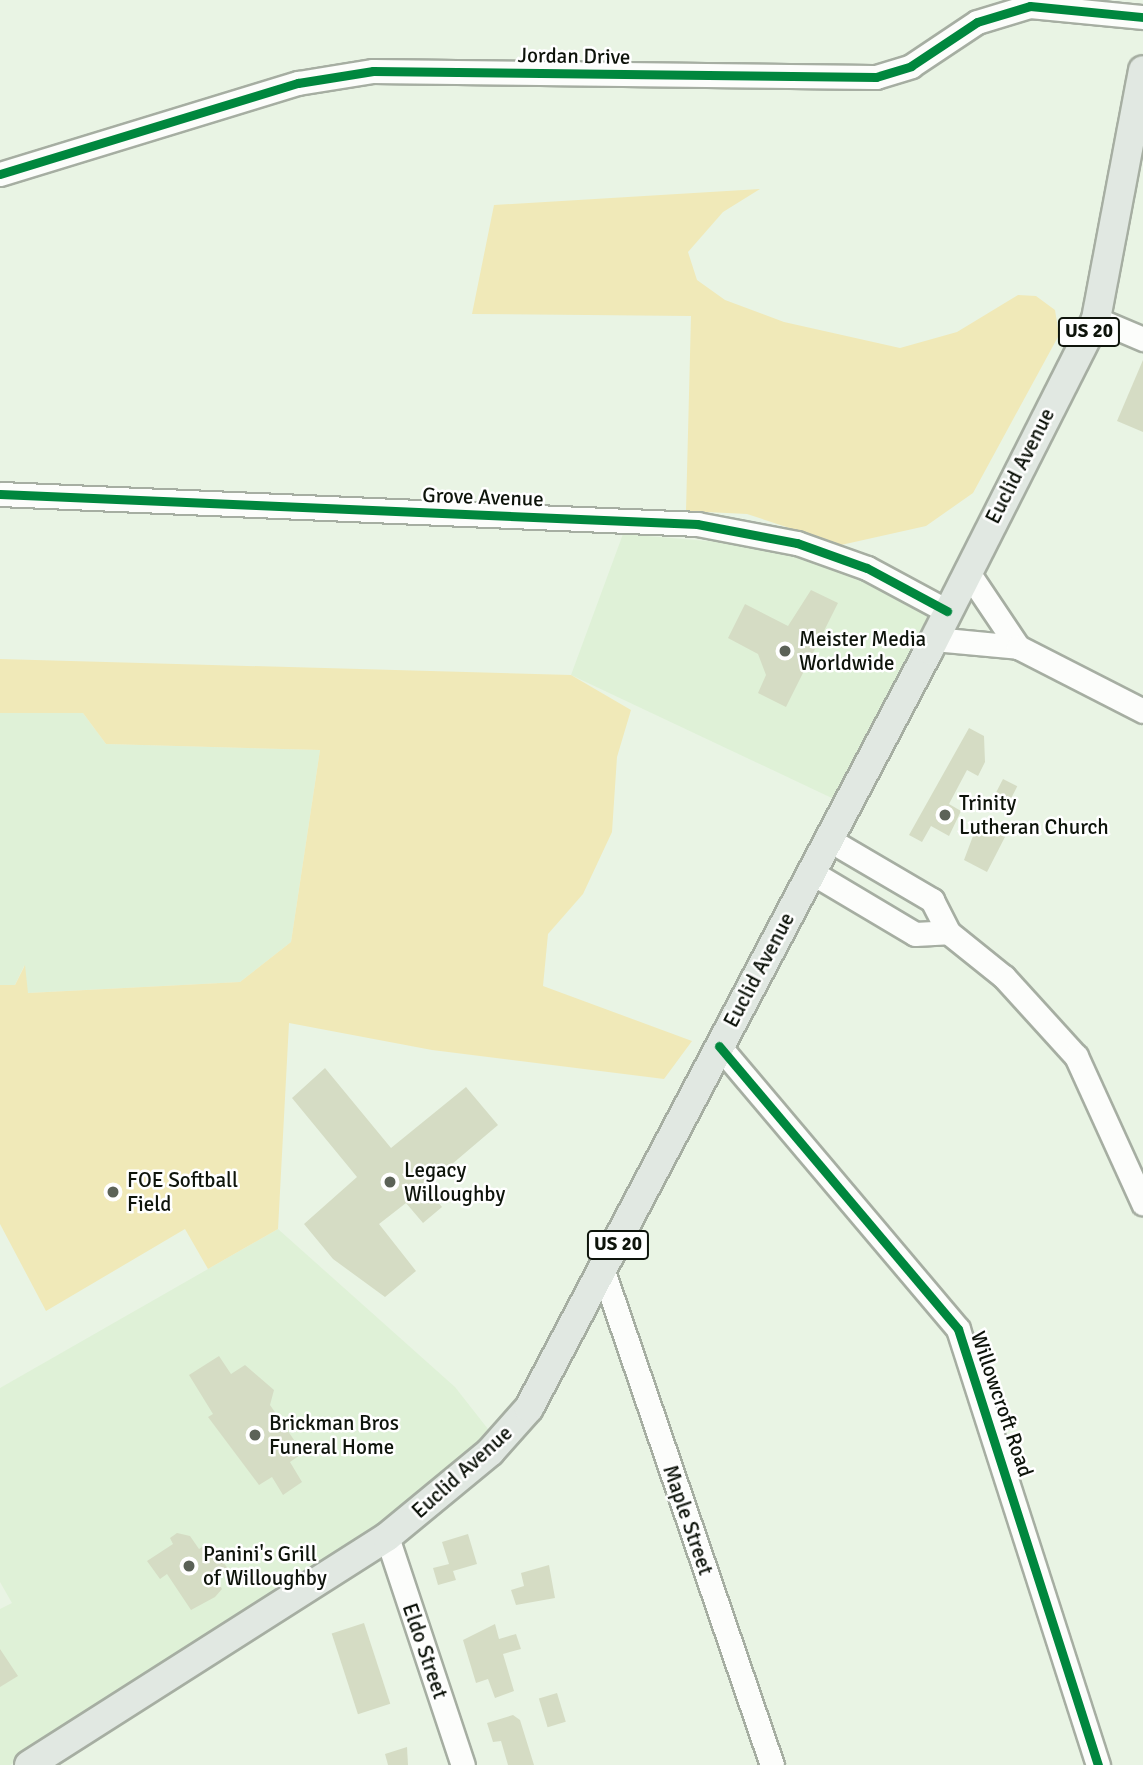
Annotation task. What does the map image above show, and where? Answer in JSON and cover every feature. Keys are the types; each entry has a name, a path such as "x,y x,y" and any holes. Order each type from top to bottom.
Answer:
{"main road":[{"name":"Euclid Avenue","path":"29,1765 387,1537 490,1452 529,1408 604,1274 719,1046 934,639 1096,319 1138,124 1143,70"}],"street":[{"name":"Jordan Drive","path":"0,174 298,83 373,71 876,77 911,66 977,22 1030,6 1143,17"},
{"path":"1096,319 1143,339"},
{"name":"Grove Avenue","path":"0,494 697,524 808,547 867,568 947,611"},
{"path":"967,571 1018,647"},
{"path":"934,639 1018,647 1143,711"},
{"path":"828,839 932,900 948,932 1004,977 1076,1056 1143,1203"},
{"path":"811,872 915,934 948,932"},
{"name":"Willowcroft Road","path":"719,1046 958,1329 1098,1765"},
{"name":"Maple Street","path":"604,1274 772,1765"},
{"name":"Eldo Street","path":"387,1537 463,1765"}],"shaded area":[{"path":"760,189 723,212 688,252 697,280 725,300 784,322 900,348 957,332 1018,295 1036,296 1055,310 1059,335 973,493 926,526 841,545 747,514 686,511 691,316 472,314 494,205"},
{"path":"623,534 780,547 916,604 934,618 836,800 571,675"},
{"path":"0,659 571,675 631,710 617,757 612,832 583,894 548,934 543,986 692,1041 664,1079 432,1050 289,1023 278,1229 208,1269 185,1229 46,1311 0,1224 0,985 15,985 25,965 28,993 240,982 291,942 320,750 106,744 83,713 0,713"},
{"path":"0,713 83,713 106,744 320,750 291,942 240,982 27,993 24,966 15,985 0,985"},
{"path":"278,1229 455,1387 495,1438 387,1530 10,1765 0,1765 0,1609 12,1603 0,1582 0,1388"}],"building":[{"path":"1143,360 1143,432 1117,421"},
{"name":"Meister Media Worldwide","path":"811,590 838,603 786,707 758,693 766,675 758,654 728,638 745,604 788,626"},
{"path":"969,728 984,736 985,762 978,776 967,770 949,804 961,811 949,836 931,826 922,842 909,835"},
{"path":"1003,779 1017,786 1010,800 996,792"},
{"path":"979,820 1006,835 987,872 964,860"},
{"name":"Legacy Willoughby","path":"325,1068 391,1148 466,1087 498,1125 425,1187 442,1207 423,1223 406,1203 379,1224 416,1271 385,1297 333,1259 304,1224 357,1177 292,1098"},
{"name":"Brickman Bros Funeral Home","path":"219,1356 231,1374 245,1365 274,1390 270,1405 303,1453 290,1462 302,1482 283,1495 272,1477 259,1485 208,1417 213,1414 189,1375"},
{"name":"Panini's Grill of Willoughby","path":"177,1533 190,1536 199,1549 208,1543 230,1571 217,1579 222,1589 215,1597 191,1610 167,1574 160,1579 147,1561 173,1544 170,1538"},
{"path":"468,1534 477,1564 453,1571 456,1580 438,1585 433,1568 449,1564 442,1542"},
{"path":"549,1565 555,1598 516,1605 511,1590 524,1586 521,1573"},
{"path":"364,1623 390,1704 358,1714 332,1634"},
{"path":"495,1624 499,1639 516,1634 521,1649 503,1654 514,1691 495,1698 488,1679 476,1683 463,1640"},
{"path":"0,1649 18,1676 0,1687"},
{"path":"557,1693 566,1722 548,1727 539,1699"},
{"path":"513,1715 520,1720 534,1765 508,1765 501,1741 493,1742 487,1723"},
{"path":"407,1747 408,1765 388,1765 385,1754"}],"cycle path":[{"path":"0,174 298,83 373,71 876,77 911,66 977,22 1030,6 1143,17"},
{"path":"0,494 697,524 797,543 867,568 947,611"},
{"path":"719,1046 958,1329 1098,1765"}],"place":[{"name":"Meister Media Worldwide","path":"785,651"},
{"name":"Trinity Lutheran Church","path":"945,815"},
{"name":"Legacy Willoughby","path":"390,1182"},
{"name":"FOE Softball Field","path":"113,1192"},
{"name":"Brickman Bros Funeral Home","path":"255,1435"},
{"name":"Panini's Grill of Willoughby","path":"189,1566"}]}
